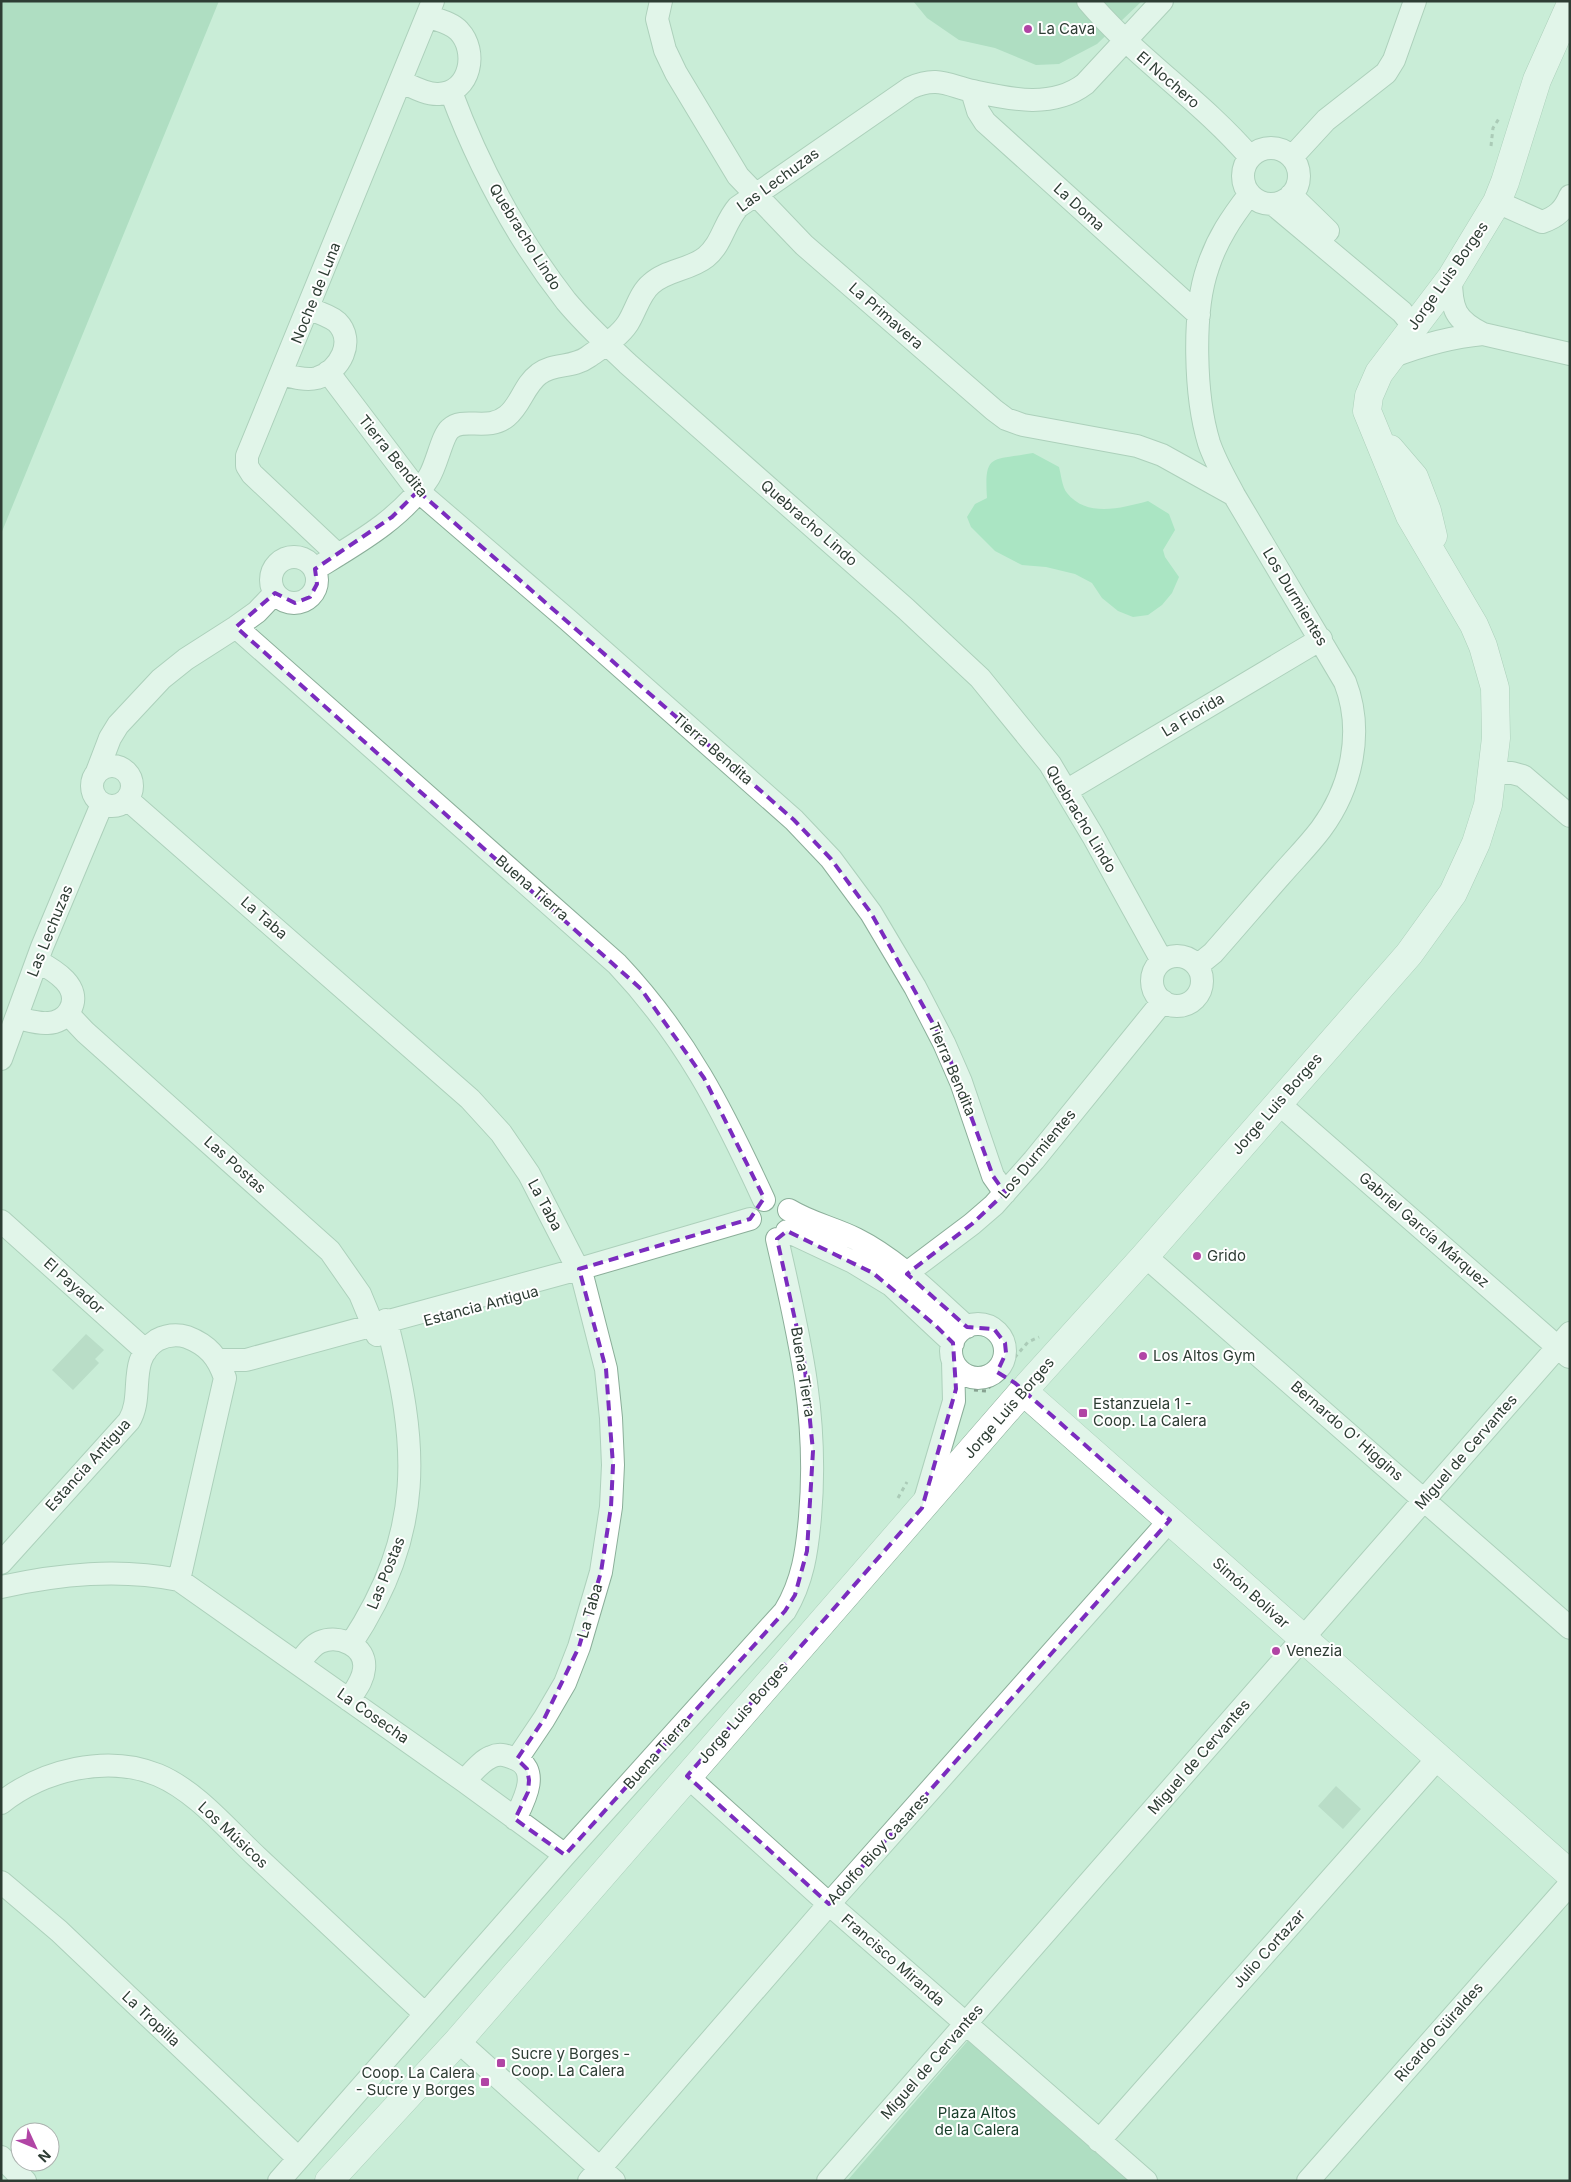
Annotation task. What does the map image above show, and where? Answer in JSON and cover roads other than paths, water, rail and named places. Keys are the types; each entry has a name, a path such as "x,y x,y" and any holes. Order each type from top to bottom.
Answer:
{"street":[{"name":"La Primavera","path":"661,1 657,19 659,33 672,65 728,163 754,194 804,245 1006,419 1023,425 1137,446 1162,455 1234,495"},
{"name":"El Nochero","path":"1088,1 1124,40 1234,138 1250,157"},
{"name":"Las Lechuzas","path":"315,569 392,517 418,491 437,463 449,430 457,424 482,425 498,422 517,406 539,374 551,368 574,365 607,344 628,323 651,283 690,267 706,258 720,240 729,217 738,207 754,194 910,88 925,81 939,81 972,91 1034,100 1057,98 1085,84 1162,1"},
{"path":"1292,157 1326,120 1386,73 1394,60 1415,1"},
{"name":"Jorge Luis Borges","path":"329,2181 458,2040 1023,1391 1145,1256 1409,954 1453,893 1476,844 1488,805 1497,712 1495,688 1491,669 1474,625 1410,516 1367,411 1369,396 1379,373 1451,278 1497,202 1537,80 1570,6"},
{"path":"402,82 438,94 451,92 462,83 469,68 471,56 467,42 458,30 430,9"},
{"name":"Noche de Luna","path":"338,555 252,474 247,466 248,456 402,82 430,9"},
{"name":"La Doma","path":"972,91 978,111 985,122 1199,315"},
{"name":"Quebracho Lindo","path":"451,92 476,155 515,226 567,302 607,344 900,603 974,672 1028,736 1066,791 1162,961"},
{"path":"1282,200 1298,182 1299,173 1292,157 1276,148 1258,151 1250,157 1243,171 1245,188 1249,194 1256,200 1282,200 1420,320"},
{"name":"Los Durmientes","path":"1197,966 1213,953 1321,830 1336,806 1347,778 1353,756 1355,728 1352,701 1345,682 1218,466 1203,420 1198,362 1199,315 1207,268 1219,240 1249,194"},
{"path":"1497,202 1542,222 1555,217 1565,207 1570,196"},
{"path":"1451,278 1451,301 1456,313 1461,321 1483,334"},
{"path":"282,374 300,378 316,378 328,372 340,360 345,350 343,329 336,321 309,309"},
{"path":"1391,357 1430,342 1456,336 1483,334 1570,354"},
{"name":"Tierra Bendita","path":"328,372 418,491 568,620 794,820 831,859 871,913 915,987 944,1043 967,1099 993,1176 1005,1193"},
{"path":"289,557 304,558 315,569 317,584 315,591 303,601 288,602 275,593 271,579 276,565 282,560 289,557"},
{"path":"110,738 113,755 128,774 132,786 127,799 116,806 102,804 94,795 92,783 110,738 118,725 161,679 186,659 257,612 275,593"},
{"name":"Buena Tierra","path":"236,627 618,964 641,989 682,1043 704,1078 723,1112 764,1200"},
{"name":"La Florida","path":"1066,791 1320,639"},
{"path":"97,772 112,765 124,769"},
{"path":"1492,773 1512,773 1523,776 1570,816"},
{"name":"La Taba","path":"127,799 475,1104 501,1133 529,1174 581,1274 606,1369 613,1465 610,1507 601,1572 579,1647 561,1690 517,1759"},
{"name":"Las Lechuzas","path":"1,1059 102,804"},
{"path":"1177,956 1192,960 1197,966 1202,981 1198,995 1192,1001 1177,1006 1162,1002 1154,989 1152,981 1157,966 1162,961 1177,956"},
{"path":"17,1018 48,1024 59,1021 68,1014 74,998 70,987 61,976 38,962"},
{"name":"Los Durmientes","path":"899,1280 972,1224 1005,1193 1162,1002"},
{"name":"Las Postas","path":"68,1014 85,1032 330,1251 381,1328 404,1398 409,1446 409,1483 405,1524 396,1556 370,1615 351,1644"},
{"name":"Gabriel García Márquez","path":"1278,1103 1566,1346"},
{"path":"784,1227 782,1202 764,1200 754,1207 753,1226 765,1239 784,1227 808,1221 857,1239 942,1318 957,1344 957,1368 970,1377 986,1378 993,1374 1004,1362 1005,1343"},
{"name":"El Payador","path":"1,1221 146,1351"},
{"name":"Estancia Antigua","path":"222,1369 381,1328 753,1226"},
{"name":"Buena Tierra","path":"279,2181 565,1855 785,1611 795,1595 806,1551 813,1451 804,1360 784,1227"},
{"name":"Bernardo O' Higgins","path":"1145,1256 1425,1499 1570,1628"},
{"path":"922,1508 954,1401 957,1344 976,1324 994,1328 1005,1343 1013,1359 1023,1391"},
{"path":"146,1351 160,1338 170,1335 181,1335 208,1348 222,1369 179,1580"},
{"name":"Miguel de Cervantes","path":"828,2181 1425,1499 1566,1346"},
{"name":"Estancia Antigua","path":"1,1563 129,1421 136,1410 138,1367 140,1359 146,1351"},
{"name":"Simón Bolívar","path":"993,1374 1006,1378 1023,1391 1570,1874"},
{"name":"Adolfo Bioy Casares","path":"601,2177 829,1904 1170,1520"},
{"path":"17,1545 15,1567 30,1580"},
{"name":"La Cosecha","path":"1,1587 30,1580 112,1572 152,1575 179,1580 464,1781 565,1855"},
{"path":"298,1664 320,1642 332,1640 351,1644 358,1649 364,1658 365,1667 358,1686 349,1700"},
{"path":"464,1781 490,1757 502,1754 517,1759 527,1769 529,1780 528,1792 515,1819"},
{"name":"Julio Cortazar","path":"1099,2141 1438,1758"},
{"name":"Los Músicos","path":"1,1803 36,1781 85,1767 137,1769 158,1775 201,1804 425,2014"},
{"name":"Francisco Miranda","path":"687,1776 829,1904 1146,2181"},
{"name":"La Tropilla","path":"1,1882 66,1938 298,2158"},
{"name":"Ricardo Güiraldes","path":"1308,2181 1570,1884"},
{"path":"458,2040 601,2177"},
{"path":"1,2157 26,2181"}],"place":[{"name":"La Cava","path":"1028,29"},
{"name":"Grido","path":"1197,1256"},
{"name":"Los Altos Gym","path":"1143,1356"},
{"name":"Estanzuela 1 - Coop. La Calera","path":"1083,1413"},
{"name":"Venezia","path":"1276,1651"},
{"name":"Sucre y Borges - Coop. La Calera","path":"501,2063"},
{"name":"Coop. La Calera - Sucre y Borges","path":"485,2082"}],"park label":[{"name":"Plaza Altos de la Calera","path":"977,2122"}]}
